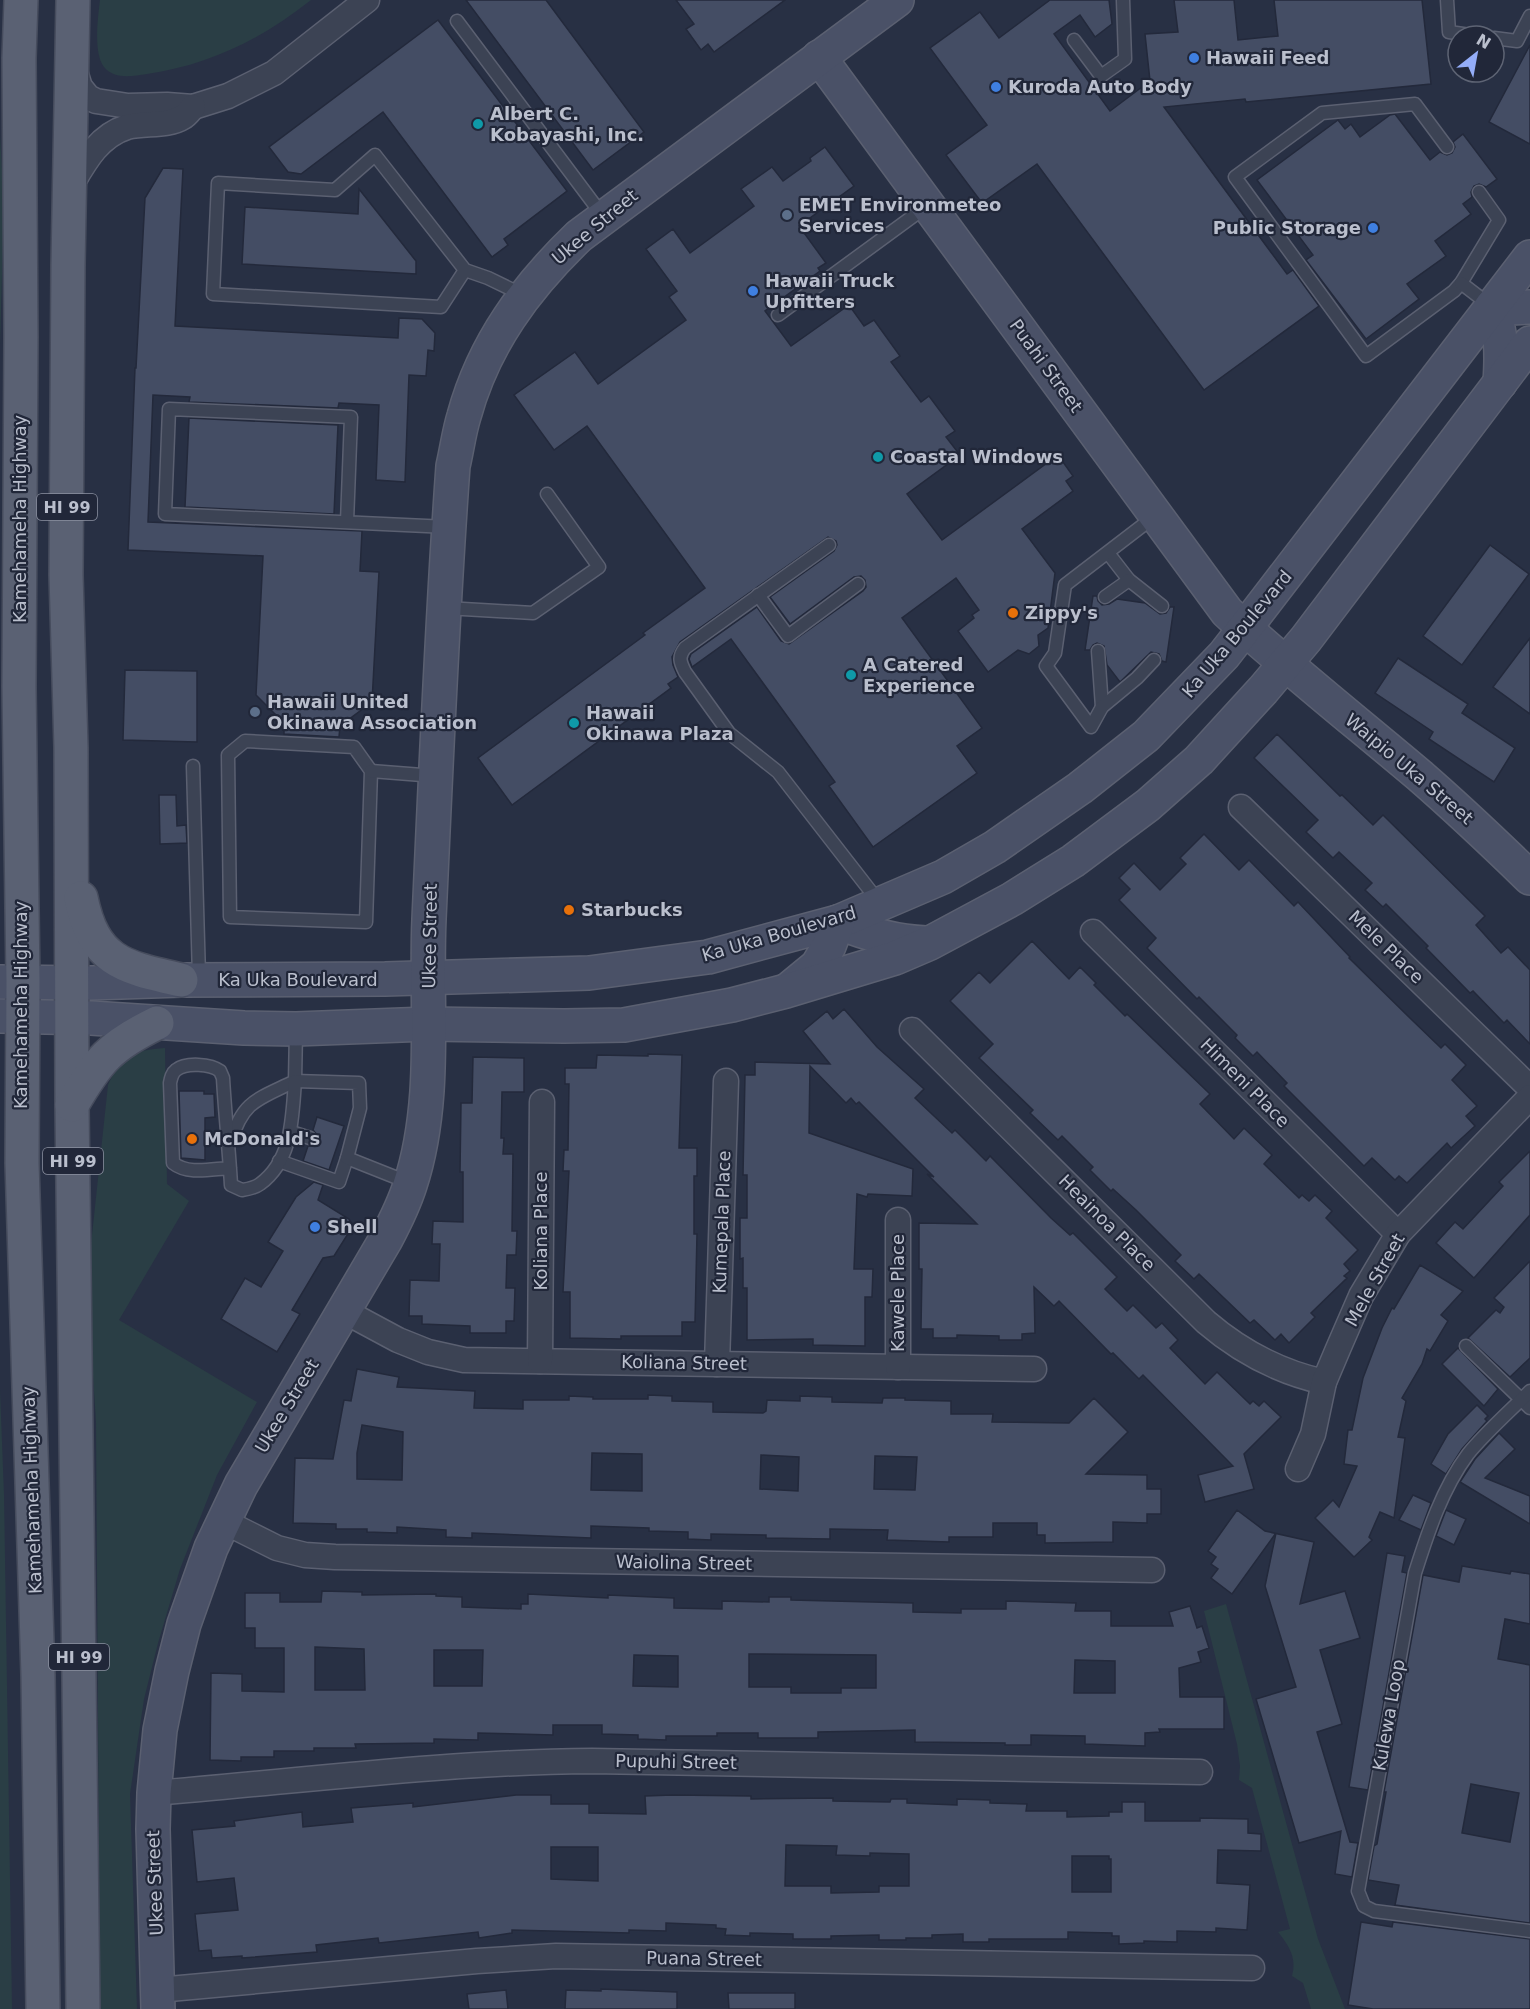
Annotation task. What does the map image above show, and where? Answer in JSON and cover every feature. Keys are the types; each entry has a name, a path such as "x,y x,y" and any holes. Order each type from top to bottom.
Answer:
{"main road":[{"name":"Kamehameha Highway","path":"21,0 20,869 11,981 11,1016 22,1163 38,1675 43,2009"},
{"name":"HI 99","path":"73,0 66,575 71,748 72,1105 83,2009"},
{"name":"Ukee Street","path":"158,2000 154,1793 160,1730 181,1633 197,1584 223,1521 241,1485 401,1210 411,1184 424,1118 436,776 453,466 464,416 477,378 496,338 524,295 549,265 579,236 897,0"},
{"name":"Puahi Street","path":"819,57 1227,612 1285,664"},
{"name":"Ka Uka Boulevard","path":"11,981 72,983 428,979 589,973 708,957 838,922 943,877 995,847 1080,788 1146,736 1224,655 1530,257"},
{"path":"1500,383 1502,348 1500,327 1492,306 1530,307"},
{"path":"11,1016 296,1029 428,1024 624,1025 732,1005 786,991 895,958 930,943 1051,876 1148,805 1199,760 1285,664 1530,343"},
{"name":"Waipio Uka Street","path":"1285,664 1419,776 1483,832 1530,878"},
{"path":"70,845 86,923 94,938 112,956 124,964 138,970 190,980"},
{"path":"0,912 20,869"},
{"path":"786,991 817,966 829,946 838,922 900,942 930,943"},
{"path":"72,1105 93,1072 115,1047 128,1037 157,1023"},
{"path":"0,1082 22,1163"}],"street":[{"path":"71,60 80,87 88,97 96,101 128,106 193,107 228,96 274,73 366,0"},
{"path":"69,189 86,160 107,137 126,127 164,123 183,117 193,107"},
{"name":"Mele Place","path":"1241,807 1530,1088"},
{"name":"Himeni Place","path":"1093,932 1398,1233"},
{"name":"Heainoa Place","path":"912,1029 1206,1322 1230,1342 1256,1358 1302,1377 1324,1382"},
{"name":"Kumepala Place","path":"717,1364 726,1081"},
{"name":"Mele Street","path":"1298,1468 1313,1434 1324,1382 1361,1296 1398,1233 1530,1096"},
{"name":"Koliana Place","path":"540,1361 542,1102"},
{"name":"Kawele Place","path":"898,1220 898,1367"},
{"name":"Koliana Street","path":"344,1311 398,1340 428,1352 464,1360 1034,1369"},
{"name":"Waiolina Street","path":"223,1521 277,1548 305,1555 335,1557 1152,1570"},
{"name":"Pupuhi Street","path":"154,1793 534,1761 1200,1772"},
{"name":"Puana Street","path":"158,2000 477,1960 556,1956 1252,1968"}],"lane":[{"path":"1074,40 1101,76 1125,59 1123,0"},
{"path":"1448,0 1449,24"},
{"path":"1506,40 1517,41 1530,16"},
{"path":"458,21 603,216"},
{"path":"1447,147 1414,104 1322,113 1235,177 1366,356 1454,291 1461,283 1500,220 1479,192"},
{"path":"465,270 441,307 213,294 218,183 334,190 375,154 465,270 524,295"},
{"path":"778,315 928,205"},
{"path":"1461,283 1492,306"},
{"path":"347,522 351,417 169,409 165,514 449,527"},
{"path":"445,608 533,613 599,567 547,494"},
{"path":"1154,660 1102,706 1090,727 1046,666 1055,652 1065,585 1156,516"},
{"path":"829,545 685,648 681,653 680,661 685,672 729,733 778,772 880,904"},
{"path":"1108,553 1129,580 1162,606"},
{"path":"1105,597 1129,580"},
{"path":"758,595 788,636 858,584"},
{"path":"1098,651 1102,706"},
{"path":"245,741 354,747 371,771 366,922 230,917 228,755 245,741"},
{"path":"190,980 193,766"},
{"path":"371,771 436,776"},
{"path":"230,1168 187,1170 172,1163 170,1083 173,1073 177,1068 183,1066 209,1066 220,1071 223,1078 228,1150 230,1168 231,1185 242,1190 259,1186 274,1170 291,1132 296,1029"},
{"path":"228,1150 237,1121 251,1103 295,1081 359,1083 360,1108 344,1152 339,1182 279,1161"},
{"path":"291,1132 310,1138"},
{"path":"344,1152 411,1184"},
{"path":"1466,1346 1527,1399"},
{"name":"Kulewa Loop","path":"1527,1399 1468,1454 1443,1497 1428,1534 1415,1573 1358,1891 1364,1906 1374,1911 1530,1931"}],"shaded area":[{"path":"100,0 311,0 273,27 213,57 170,70 124,76 108,71 98,53"},
{"path":"0,135 4,205 0,345"},
{"path":"165,1048 167,1184 189,1201 119,1320 257,1402 217,1475 180,1569 144,1699 130,1794 137,2009 100,2009 96,1422 87,1282 108,1085 118,1067 130,1056"},
{"path":"0,1390 4,1495 12,2009 0,2009"},
{"path":"1226,1604 1318,1939 1345,2009 1311,2009 1303,1983 1292,1976 1293,1957 1278,1932 1290,1929 1252,1788 1239,1780 1237,1744 1204,1611"}],"building":[{"path":"466,0 546,0 644,132 593,170"},
{"path":"676,0 785,0 714,52 708,44 701,50 686,29 694,24"},
{"path":"1050,0 1109,0 1112,24 1095,37 1080,15 1054,34 1110,111 1150,81 1145,34 1178,32 1174,0 1234,0 1238,40 1278,36 1274,0 1422,0 1431,84 1246,102 1245,99 1164,107 1287,274 1293,270 1319,306 1204,390 1037,164 982,203 946,155 987,125 930,48 980,12 999,38"},
{"path":"438,20 567,191 504,239 508,245 492,257 383,112 301,174 288,172 269,147"},
{"path":"1530,45 1530,144 1489,122"},
{"name":"Public Storage","path":"1395,114 1430,160 1440,152 1447,155 1452,153 1455,147 1453,142 1463,134 1497,179 1486,187 1479,184 1474,186 1471,192 1472,197 1463,204 1471,214 1435,241 1446,256 1407,284 1419,299 1366,339 1306,260 1313,255 1257,180 1338,120 1345,129 1351,124 1360,137 1390,115"},
{"path":"825,147 854,186 799,226 826,263 818,268 820,271 765,311 791,346 849,305 864,326 874,320 900,356 891,362 921,402 929,396 955,431 946,437 960,455 907,494 942,540 1058,455 1073,476 1066,481 1073,491 1022,529 1055,573 1048,628 1038,635 1039,646 1029,654 1018,650 988,672 958,631 974,618 972,615 979,610 956,578 902,618 982,728 957,746 977,773 873,847 829,786 835,782 731,639 692,667 689,659 691,654 757,607 781,641 789,644 863,591 866,587 865,580 861,576 854,577 790,624 770,597 834,551 836,541 828,537 680,642 672,657 678,677 668,684 671,688 512,805 478,758 705,588 587,426 554,450 514,395 575,352 598,384 686,320 669,297 677,291 646,249 673,229 690,253 754,206 741,189 772,167 783,181 811,161 810,158"},
{"path":"163,168 183,169 175,326 398,338 399,318 422,319 435,333 434,351 428,350 426,376 409,375 405,482 376,480 379,405 339,403 338,408 189,402 190,397 153,395 148,522 362,531 360,571 379,572 372,702 340,726 339,737 284,734 284,723 256,695 263,556 128,550 145,198"},
{"path":"359,189 416,261 416,274 242,264 245,207 358,214"},
{"path":"189,418 338,425 334,514 185,507"},
{"path":"1490,545 1529,574 1462,665 1423,636"},
{"path":"1093,596 1097,596 1102,605 1117,599 1145,603 1160,614 1174,607 1166,662 1162,661 1159,654 1151,652 1120,682 1107,665 1104,646 1097,643 1090,650 1085,650"},
{"path":"1530,638 1530,714 1493,687"},
{"path":"1398,658 1468,704 1462,713 1515,748 1494,782 1429,739 1433,732 1375,693"},
{"path":"125,670 197,671 197,742 123,740"},
{"path":"1277,734 1373,825 1383,815 1485,916 1476,925 1501,953 1508,947 1530,970 1530,1044 1507,1020 1504,1023 1473,991 1470,993 1386,904 1383,907 1365,890 1372,883 1339,852 1333,858 1306,832 1318,820 1254,758"},
{"path":"159,795 176,795 177,826 186,825 187,843 160,844"},
{"path":"1204,834 1239,870 1249,860 1294,906 1298,902 1349,958 1413,1021 1441,1048 1445,1044 1466,1065 1452,1080 1477,1106 1466,1116 1475,1126 1451,1148 1447,1143 1407,1183 1399,1176 1395,1180 1372,1158 1364,1166 1284,1086 1287,1083 1257,1052 1253,1056 1235,1038 1237,1035 1199,997 1197,999 1147,948 1156,938 1119,900 1130,889 1119,878 1134,863 1160,890 1186,864 1180,858"},
{"path":"1032,941 1069,979 1080,967 1096,983 1094,985 1125,1016 1127,1014 1210,1094 1200,1104 1234,1139 1244,1128 1272,1155 1264,1164 1299,1198 1302,1195 1309,1201 1315,1195 1332,1211 1326,1218 1358,1250 1344,1264 1350,1271 1344,1276 1347,1278 1311,1313 1315,1317 1289,1343 1281,1334 1275,1340 1254,1320 1250,1323 1199,1274 1194,1279 1175,1261 1181,1255 1136,1210 1113,1189 1111,1191 1090,1170 1093,1167 1062,1136 1058,1140 1030,1113 1033,1110 979,1058 993,1044 950,1001 979,972 990,983"},
{"path":"844,1009 877,1047 924,1089 915,1098 952,1133 955,1130 986,1161 990,1156 1051,1218 1070,1235 1073,1233 1117,1277 1105,1289 1127,1311 1133,1305 1156,1328 1162,1323 1178,1340 1170,1348 1205,1384 1217,1372 1250,1404 1253,1401 1259,1406 1264,1401 1281,1417 1244,1454 1254,1489 1205,1502 1198,1475 1233,1466 1143,1375 1139,1379 1059,1301 1054,1306 1034,1287 1035,1333 1022,1334 1022,1340 999,1340 999,1336 957,1335 957,1338 933,1338 933,1329 921,1329 922,1269 919,1269 919,1223 977,1224 859,1102 856,1104 851,1098 846,1103 810,1066 809,1133 913,1169 912,1196 868,1194 867,1197 857,1194 854,1269 873,1269 872,1297 865,1297 865,1346 813,1345 813,1339 747,1340 747,1288 743,1288 743,1258 740,1259 740,1218 747,1218 747,1175 743,1175 745,1075 755,1075 755,1062 830,1064 803,1031 827,1011 833,1019"},
{"path":"648,1054 682,1055 679,1148 697,1148 697,1176 694,1176 694,1234 697,1234 695,1322 682,1322 682,1336 621,1336 621,1339 570,1338 570,1292 563,1292 569,1171 563,1171 564,1150 568,1150 569,1084 565,1084 565,1068 596,1068 597,1055 648,1056"},
{"path":"473,1057 524,1058 524,1092 502,1092 501,1138 504,1138 503,1154 513,1154 512,1231 517,1231 516,1255 507,1255 506,1288 515,1288 514,1321 506,1321 506,1333 470,1333 470,1326 422,1324 422,1316 409,1316 410,1280 439,1281 440,1244 432,1244 433,1221 463,1222 463,1172 460,1172 461,1103 472,1103"},
{"name":"McDonald's","path":"179,1091 204,1091 204,1094 214,1094 215,1117 205,1118 205,1160 181,1158"},
{"name":"Shell","path":"317,1117 344,1126 329,1170 303,1161 308,1146 318,1141 318,1136 313,1130"},
{"path":"1530,1151 1530,1215 1474,1278 1436,1243 1455,1222 1463,1229 1503,1186 1499,1182"},
{"path":"314,1182 323,1185 318,1200 349,1219 352,1224 351,1229 334,1256 323,1258 292,1310 300,1314 277,1352 221,1319 245,1278 261,1287 283,1251 268,1242 296,1197"},
{"path":"1530,1261 1530,1358 1510,1377 1468,1338 1496,1310 1500,1313 1504,1307 1494,1298"},
{"path":"1420,1265 1463,1291 1441,1315 1448,1321 1430,1351 1427,1349 1422,1364 1402,1398 1406,1401 1398,1437 1405,1438 1394,1518 1380,1512 1369,1537 1372,1540 1354,1557 1315,1518 1333,1500 1339,1507 1357,1466 1344,1464 1348,1430 1352,1430 1363,1378 1392,1308 1394,1309"},
{"path":"1458,1348 1498,1389 1484,1406 1442,1364"},
{"path":"357,1369 399,1377 397,1387 475,1391 474,1408 523,1409 523,1400 569,1400 569,1396 593,1397 593,1399 648,1399 648,1395 672,1396 672,1401 713,1402 713,1412 763,1413 766,1411 767,1400 800,1401 800,1396 832,1397 832,1402 882,1403 883,1398 905,1398 905,1400 951,1401 951,1414 993,1414 992,1422 1069,1423 1094,1398 1128,1432 1086,1474 1147,1475 1147,1489 1161,1489 1161,1514 1147,1514 1147,1523 1113,1522 1113,1542 1045,1543 1045,1535 1037,1535 1037,1523 993,1523 993,1537 949,1537 949,1542 887,1540 888,1530 830,1529 830,1539 711,1534 711,1540 688,1539 688,1532 591,1526 591,1538 472,1533 472,1538 446,1537 446,1530 397,1527 397,1533 367,1532 367,1529 336,1529 336,1524 293,1523 295,1458 333,1459 344,1400 351,1401","holes":["362,1425 403,1432 402,1480 357,1479 357,1453","592,1453 642,1454 642,1491 591,1490","761,1455 799,1457 798,1491 760,1489","875,1456 917,1457 915,1490 874,1489"]},
{"path":"1477,1405 1488,1416 1485,1419 1487,1421 1462,1449 1446,1474 1431,1464 1448,1434"},
{"path":"1499,1433 1515,1449 1485,1478 1530,1496 1530,1524 1460,1482 1475,1459"},
{"path":"1413,1495 1431,1503 1421,1530 1399,1520"},
{"path":"1237,1510 1265,1531 1276,1533 1232,1594 1211,1578 1218,1569 1211,1564 1216,1557 1208,1551"},
{"path":"1446,1510 1466,1519 1454,1545 1436,1536"},
{"path":"1276,1533 1314,1542 1300,1604 1345,1591 1360,1638 1320,1650 1342,1724 1317,1732 1350,1842 1358,1843 1352,1877 1335,1874 1341,1831 1299,1843 1256,1699 1296,1687 1265,1586"},
{"path":"1387,1553 1405,1556 1402,1572 1407,1573 1368,1790 1349,1787"},
{"path":"1462,1566 1510,1574 1511,1571 1530,1574 1530,1624 1505,1619 1498,1659 1530,1665 1530,1923 1395,1905 1399,1885 1368,1880 1374,1846 1377,1844 1386,1792 1384,1792 1423,1575 1459,1582","holes":["1471,1784 1519,1793 1510,1842 1462,1833"]},
{"path":"322,1591 362,1592 362,1595 436,1594 436,1596 462,1597 462,1607 521,1609 521,1604 528,1604 528,1594 608,1598 608,1595 674,1598 674,1608 722,1609 722,1601 769,1602 769,1597 791,1597 791,1600 913,1603 913,1612 961,1613 961,1609 1006,1609 1006,1601 1076,1603 1075,1611 1111,1611 1111,1626 1173,1626 1169,1612 1190,1606 1197,1628 1202,1626 1209,1648 1198,1652 1201,1662 1179,1668 1180,1697 1224,1697 1224,1729 1159,1729 1160,1732 1145,1733 1145,1746 1085,1744 1085,1736 1031,1735 1031,1745 915,1742 915,1730 818,1732 818,1738 758,1738 758,1733 717,1733 717,1736 666,1736 666,1740 638,1739 638,1735 602,1734 602,1725 553,1725 553,1735 478,1733 478,1740 434,1739 434,1743 355,1744 356,1748 274,1751 274,1757 241,1757 241,1761 210,1760 211,1673 242,1674 242,1691 284,1692 284,1648 255,1648 255,1628 245,1628 245,1593 280,1593 280,1602 321,1602","holes":["315,1647 364,1649 365,1690 315,1690","434,1650 483,1650 482,1686 434,1686","749,1654 876,1655 876,1688 841,1688 841,1693 791,1693 791,1687 749,1687","634,1655 678,1656 678,1687 633,1686","1075,1660 1115,1661 1115,1693 1074,1693"]},
{"path":"516,1795 551,1795 551,1804 589,1804 589,1813 646,1814 645,1796 751,1796 751,1799 833,1798 833,1801 890,1802 891,1799 907,1799 907,1803 957,1805 957,1799 1027,1804 1026,1811 1067,1811 1067,1817 1109,1816 1109,1812 1122,1812 1122,1802 1145,1802 1145,1821 1200,1821 1200,1818 1248,1819 1248,1833 1261,1834 1261,1851 1218,1850 1217,1883 1250,1885 1247,1930 1216,1928 1216,1932 1177,1931 1177,1942 1144,1941 1144,1943 1119,1944 1119,1936 1112,1936 1112,1933 1068,1932 1068,1939 989,1939 989,1942 963,1942 963,1934 932,1935 932,1938 906,1938 906,1940 879,1940 879,1935 793,1939 793,1934 725,1935 726,1929 716,1928 716,1925 666,1923 666,1931 629,1930 629,1933 512,1930 512,1933 479,1938 478,1932 379,1943 378,1938 316,1945 317,1952 242,1958 242,1956 212,1958 211,1950 199,1951 195,1914 238,1910 234,1878 197,1882 192,1830 235,1826 234,1821 302,1812 303,1827 353,1822 351,1808 413,1803 413,1807","holes":["786,1845 837,1846 836,1855 909,1854 909,1886 879,1886 879,1892 831,1893 831,1886 785,1886","551,1847 598,1847 598,1881 551,1879","1072,1856 1109,1856 1111,1859 1111,1892 1072,1892"]},
{"path":"1361,1922 1392,1927 1393,1922 1530,1939 1530,2009 1373,2009 1348,2005"},
{"path":"601,1989 677,1992 677,2009 565,2009 566,1990 601,1991"},
{"path":"506,1990 508,2009 469,2009 467,1994"},
{"path":"728,1993 795,1993 795,2009 729,2009"}],"place":[{"name":"Hawaii Feed","path":"1194,58"},
{"name":"Kuroda Auto Body","path":"996,87"},
{"name":"Albert C. Kobayashi, Inc.","path":"478,124"},
{"name":"EMET Environmeteo Services","path":"787,215"},
{"name":"Public Storage","path":"1373,228"},
{"name":"Hawaii Truck Upfitters","path":"753,291"},
{"name":"Coastal Windows","path":"878,457"},
{"name":"Zippy's","path":"1013,613"},
{"name":"A Catered Experience","path":"851,675"},
{"name":"Hawaii United Okinawa Association","path":"255,712"},
{"name":"Hawaii Okinawa Plaza","path":"574,723"},
{"name":"Starbucks","path":"569,910"},
{"name":"McDonald's","path":"192,1139"},
{"name":"Shell","path":"315,1227"}]}
